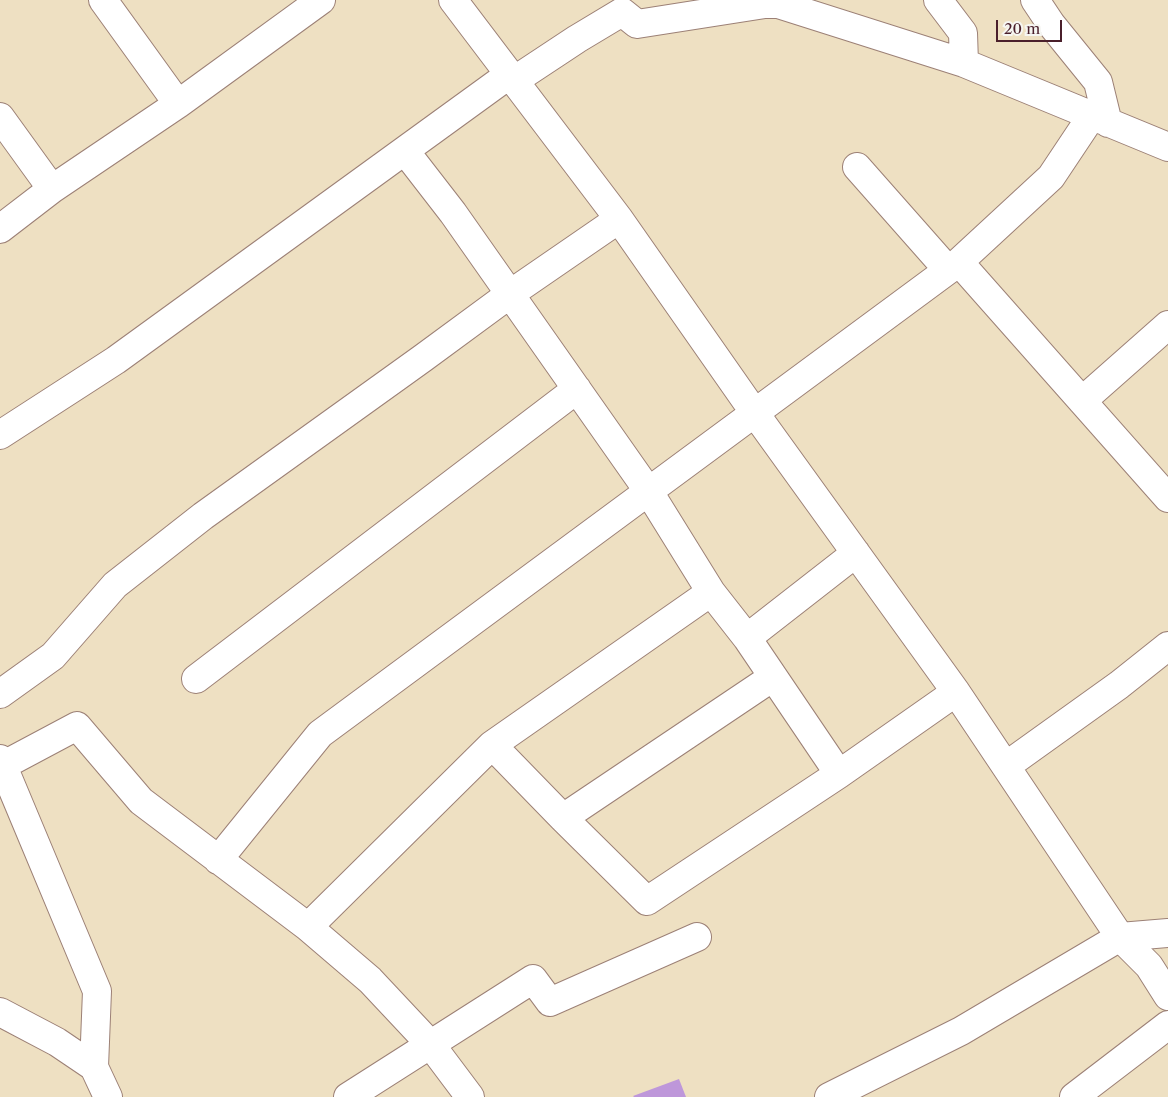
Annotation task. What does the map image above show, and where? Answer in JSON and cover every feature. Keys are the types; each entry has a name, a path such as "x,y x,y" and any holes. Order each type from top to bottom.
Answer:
{"street":[{"path":"103,0 178,104"},
{"path":"453,0 619,219 754,412 956,692 1120,937 1149,966 1168,996"},
{"path":"938,0 962,33 964,63"},
{"path":"218,860 320,734 954,266 1051,177 1100,120 1098,82 1051,24 1035,0"},
{"path":"0,436 116,360 405,151 512,77 577,39 617,6 637,24 772,2 964,63 1168,147"},
{"path":"0,229 52,189 178,104 303,5"},
{"path":"0,117 52,189"},
{"path":"405,151 453,212 649,492 711,592 747,638 839,774"},
{"path":"857,167 1082,401 1168,498"},
{"path":"0,694 53,656 115,585 196,522 510,294 619,219"},
{"path":"1082,401 1168,325"},
{"path":"196,679 577,389"},
{"path":"747,638 856,553"},
{"path":"308,927 492,745 711,592"},
{"path":"1006,766 1119,685 1168,646"},
{"path":"562,818 773,677"},
{"path":"492,745 562,818 647,901 839,774 956,692"},
{"path":"108,1097 94,1068 97,991 1,764 77,726 141,801 308,927 370,980 431,1045 470,1097"},
{"path":"829,1097 862,1090 1120,937 1168,933"},
{"path":"348,1097 533,979 550,1002 697,937"},
{"path":"0,1012 57,1042 94,1068"},
{"path":"1079,1096 1168,1025"}],"building":[{"path":"679,1079 686,1097 633,1096"}]}
